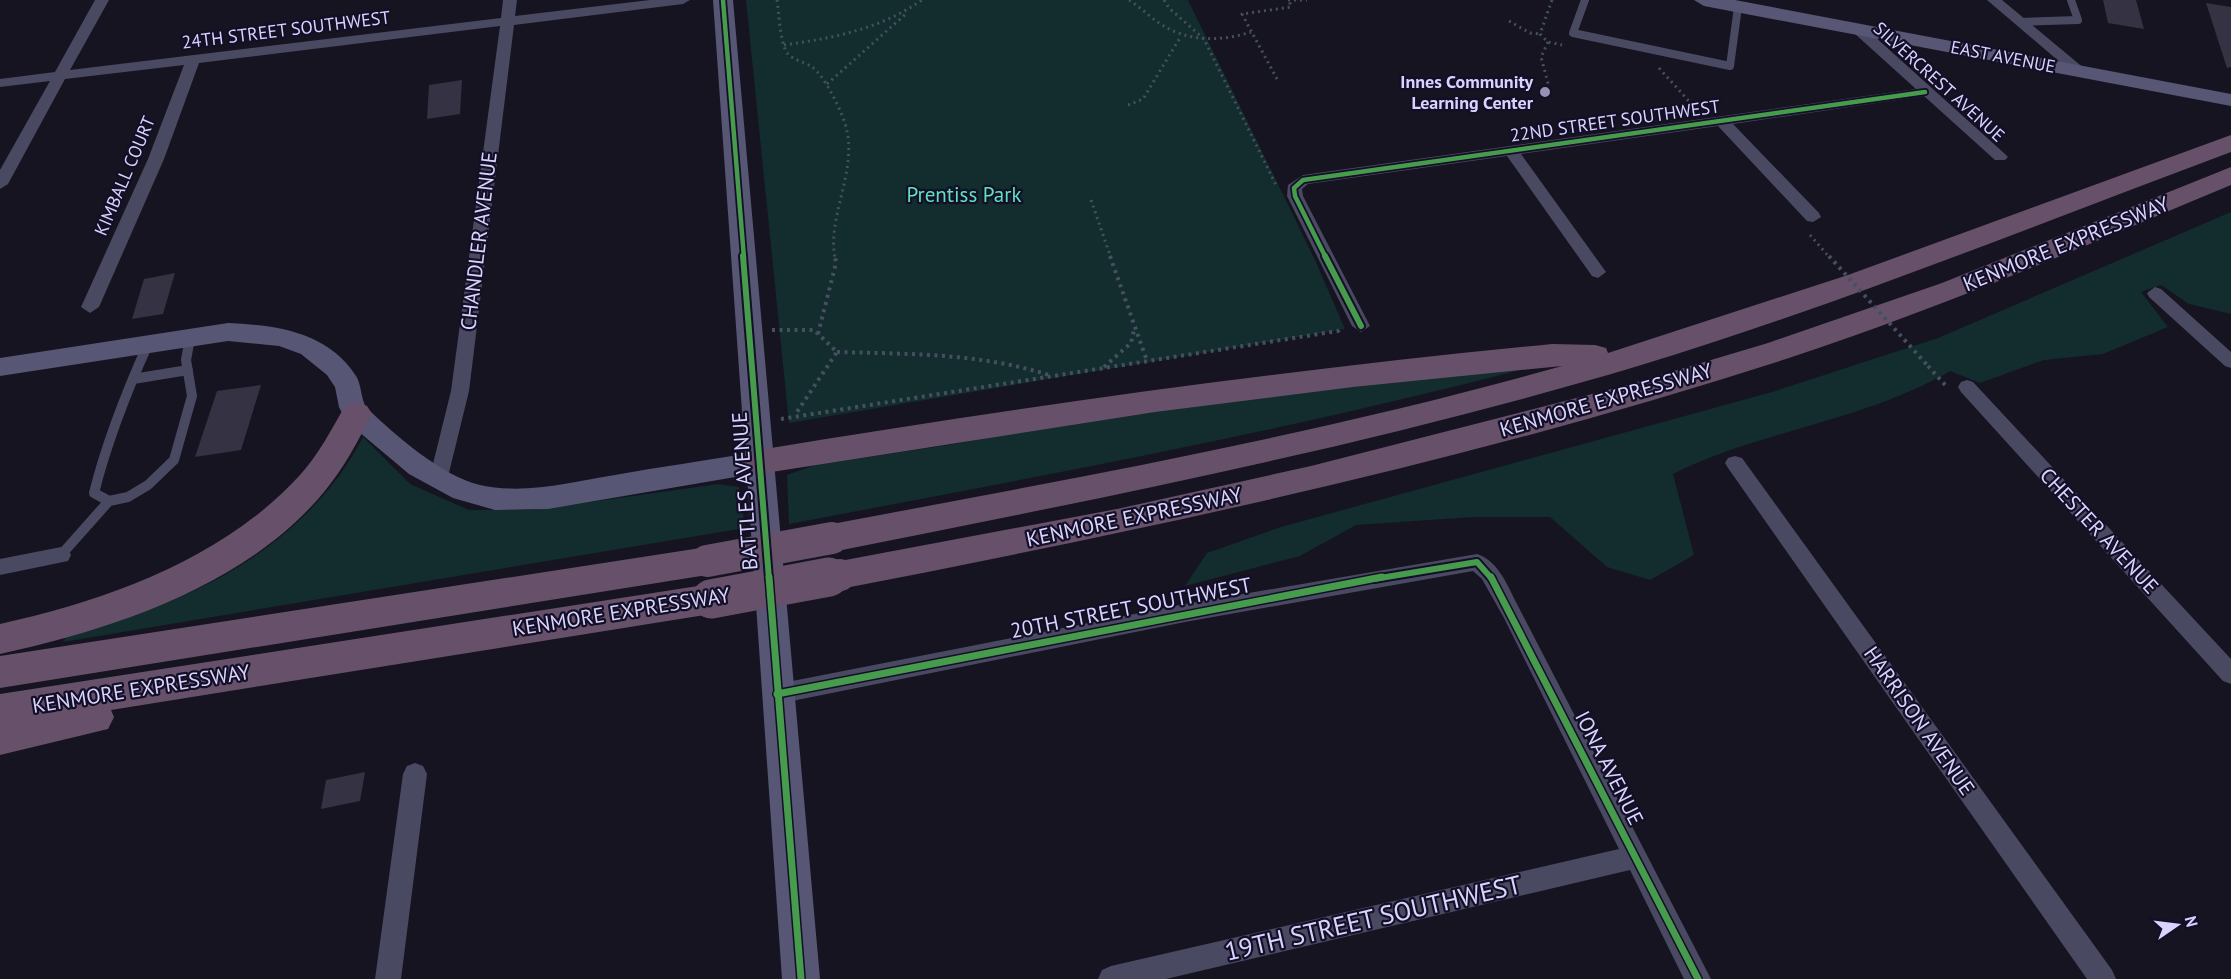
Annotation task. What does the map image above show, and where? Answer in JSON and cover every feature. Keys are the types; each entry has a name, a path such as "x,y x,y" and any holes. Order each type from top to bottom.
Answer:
{"highway":[{"name":"KENMORE EXPRESSWAY","path":"0,672 707,561 1306,442 1630,357 1775,310 2231,142"},
{"name":"KENMORE EXPRESSWAY","path":"0,711 711,599 1117,522 1311,479 1627,396 1779,350 1952,290 2231,175"},
{"path":"759,462 912,436 1239,388 1552,355 1630,357"},
{"path":"0,639 31,633 168,587 216,563 255,538 290,508 318,477 356,414"},
{"path":"0,738 419,644"}],"main road":[{"name":"BATTLES AVENUE","path":"723,0 801,979"},
{"name":"EAST AVENUE","path":"1704,0 1739,3 1859,30 2226,99"},
{"path":"0,367 228,332 261,332 309,345 340,372 348,386 356,414 383,439 439,480 481,496 513,499 573,494 759,462"}],"street":[{"path":"0,184 102,0"},
{"name":"CHANDLER AVENUE","path":"439,480 460,391 510,0"},
{"name":"24TH STREET SOUTHWEST","path":"0,83 683,0"},
{"path":"1994,0 2080,72"},
{"name":"SILVERCREST AVENUE","path":"1859,30 1925,92 2000,157"},
{"name":"KIMBALL COURT","path":"90,307 156,159 193,59"},
{"name":"22ND STREET SOUTHWEST","path":"1353,325 1295,196 1294,188 1298,183 1309,179 1925,92"},
{"path":"1722,121 1813,218"},
{"path":"1511,150 1598,272"},
{"path":"2154,293 2231,362"},
{"name":"CHESTER AVENUE","path":"1967,387 2231,674"},
{"name":"HARRISON AVENUE","path":"1735,463 2103,979"},
{"path":"0,567 61,555"},
{"name":"20TH STREET SOUTHWEST","path":"777,693 1431,568 1477,562 1489,573"},
{"name":"IONA AVENUE","path":"1489,573 1698,979"},
{"path":"388,979 415,774"},
{"name":"19TH STREET SOUTHWEST","path":"1111,979 1635,857"}],"lane":[{"path":"1585,0 1573,33 1730,66 1739,3"},
{"path":"2021,22 2079,20 2071,0"},
{"path":"61,555 109,501 128,497 148,485 174,460 192,396 188,370 189,338"},
{"path":"109,501 94,493 104,449 148,344"},
{"path":"133,379 188,370"}],"path":[{"path":"777,0 784,45 789,54 814,68 827,84 847,131 846,185 832,242 836,263 818,334"},
{"path":"784,45 842,37 872,28 907,11 922,0"},
{"path":"827,84 922,0"},
{"path":"1129,0 1181,36 1204,39 1235,38 1251,32"},
{"path":"1164,0 1169,8 1204,39 1280,194"},
{"path":"1277,79 1242,14 1291,7 1288,0 1307,0"},
{"path":"1509,21 1520,29 1540,34"},
{"path":"1128,105 1143,99 1181,36"},
{"path":"1548,42 1541,48 1540,58 1549,87"},
{"path":"1091,200 1147,361"},
{"path":"1810,235 1928,366"},
{"path":"757,425 795,416 1338,331 1353,325"},
{"path":"1104,368 1131,342 1135,328"},
{"path":"750,334 774,329 814,330 837,352 986,357 1027,366 1053,376"},
{"path":"795,416 837,352"}],"green space":[{"name":"Prentiss Park","path":"746,0 1188,0 1315,260 1345,329 789,423"},
{"path":"2231,212 2231,314 2189,304 2161,285 2141,292 2168,327 2103,354 2044,360 1980,383 1950,371 1883,402 1741,446 1673,474 1694,555 1650,580 1607,567 1550,517 1474,517 1356,525 1300,556 1185,586 1207,553 1281,527 1772,392 1938,338"},
{"path":"1532,367 1255,432 1069,471 789,524 787,475 815,465 955,444 1186,402"},
{"path":"363,437 410,484 469,510 534,510 718,484 739,487 745,528 63,642 72,629 160,605 221,577 250,559 302,517 325,493 346,466"}],"building":[{"path":"2103,0 2136,0 2144,29 2108,23"},
{"path":"2206,3 2231,7 2231,67 2227,68"},
{"path":"462,80 460,114 427,119 429,85"},
{"path":"175,273 163,314 132,319 144,279"},
{"path":"261,385 241,450 195,457 217,391"},
{"path":"365,772 360,801 321,809 326,780"}],"cycle path":[{"path":"723,0 801,979"},
{"path":"1361,326 1295,196 1294,188 1303,180 1925,92"},
{"path":"777,694 1185,613 1431,568 1477,562 1489,573 1511,612 1698,979"}],"place":[{"name":"Innes Community Learning Center","path":"1545,92"}]}
